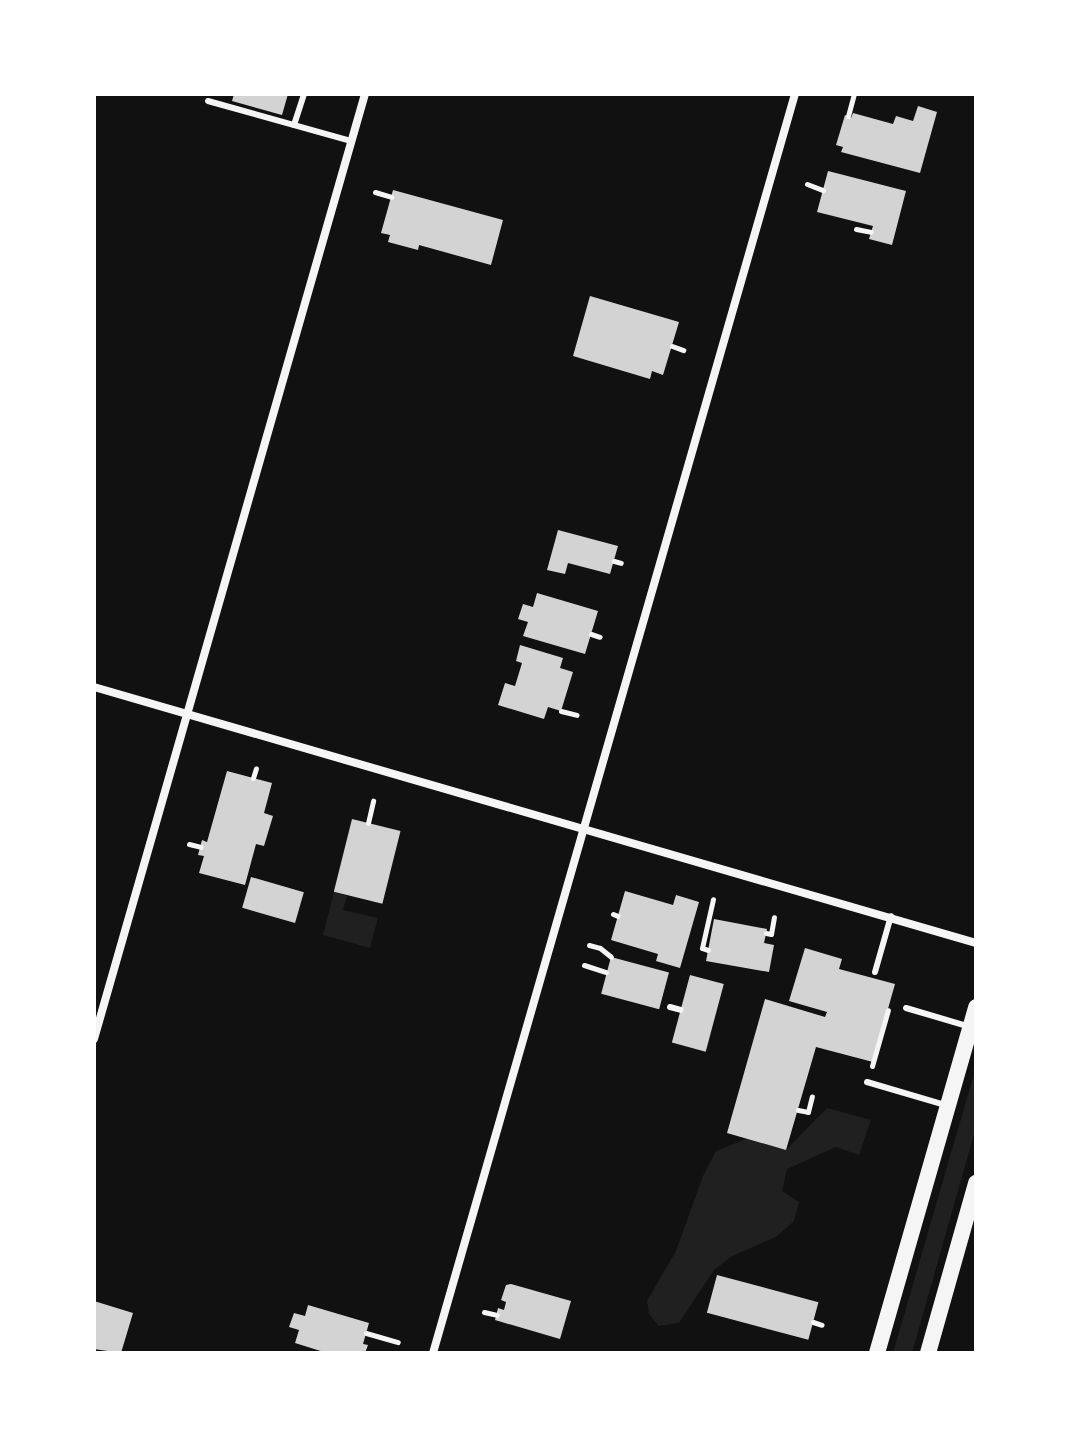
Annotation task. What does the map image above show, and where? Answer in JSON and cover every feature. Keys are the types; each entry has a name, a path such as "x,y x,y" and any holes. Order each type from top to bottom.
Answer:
{"main road":[{"path":"877,1353 976,1007"},
{"path":"928,1353 976,1183"}],"street":[{"path":"94,1039 365,94"},
{"path":"433,1353 795,94"},
{"path":"94,687 976,943"}],"lane":[{"path":"294,125 304,94"},
{"path":"208,101 351,141"},
{"path":"875,972 891,916"},
{"path":"670,1007 681,1010"},
{"path":"906,1008 970,1027"},
{"path":"867,1082 948,1106"}],"path":[{"path":"848,116 854,94"},
{"path":"807,184 823,190"},
{"path":"375,192 391,197"},
{"path":"856,229 871,232"},
{"path":"672,346 683,350"},
{"path":"591,634 600,637"},
{"path":"561,711 577,715"},
{"path":"253,778 256,768"},
{"path":"368,823 373,801"},
{"path":"189,844 201,847"},
{"path":"708,950 702,948 713,899"},
{"path":"766,933 771,934 774,917"},
{"path":"589,945 600,948 611,957"},
{"path":"584,965 606,972"},
{"path":"876,1051 887,1011"},
{"path":"798,1110 808,1112 812,1096"},
{"path":"484,1312 497,1315"},
{"path":"813,1322 822,1325"},
{"path":"366,1333 398,1342"}],"shaded area":[{"path":"334,892 347,896 343,910 378,918 370,948 323,935"},
{"path":"976,1067 976,1127 912,1353 893,1353"},
{"path":"827,1108 871,1120 859,1155 836,1147 787,1169 782,1191 799,1202 794,1221 776,1237 732,1256 714,1270 679,1323 659,1326 649,1314 647,1301 676,1251 703,1176 716,1151 746,1139 786,1150"}],"building":[{"path":"234,94 288,94 282,115 232,101"},
{"path":"918,106 937,112 920,173 841,152 843,147 836,145 845,115 851,118 853,113 893,124 896,116 913,121"},
{"path":"828,171 906,191 892,245 869,239 873,226 817,212"},
{"path":"393,190 503,220 491,265 419,245 418,250 388,242 390,235 381,233"},
{"path":"590,296 679,322 663,375 652,371 650,379 573,356"},
{"path":"558,530 618,546 610,574 568,563 565,574 547,570"},
{"path":"537,593 598,611 585,654 523,636 528,622 518,619 523,604 533,607"},
{"path":"520,645 563,658 560,668 573,672 561,711 548,707 544,719 498,705 505,683 515,686 522,663 516,661"},
{"path":"227,771 272,783 264,813 273,816 264,846 256,844 245,885 199,873 204,856 198,855 202,840 207,842"},
{"path":"352,819 401,831 382,904 334,892"},
{"path":"251,877 304,892 295,923 242,908"},
{"path":"625,891 673,905 676,895 699,902 680,968 656,961 658,954 611,940"},
{"path":"714,919 767,929 764,943 774,945 769,972 706,961"},
{"path":"805,948 842,959 839,969 895,984 873,1062 816,1047 786,1150 727,1133 765,999 825,1017 827,1012 789,1001"},
{"path":"611,957 669,973 659,1009 601,994"},
{"path":"690,975 724,984 706,1052 672,1043"},
{"path":"717,1275 818,1302 808,1340 707,1313"},
{"path":"506,1285 571,1301 560,1339 495,1320 498,1308 504,1310 506,1302 501,1300"},
{"path":"94,1301 133,1313 121,1353 94,1349"},
{"path":"308,1305 369,1323 363,1344 368,1345 365,1353 327,1353 295,1343 299,1330 289,1327 294,1313 305,1316"}]}
